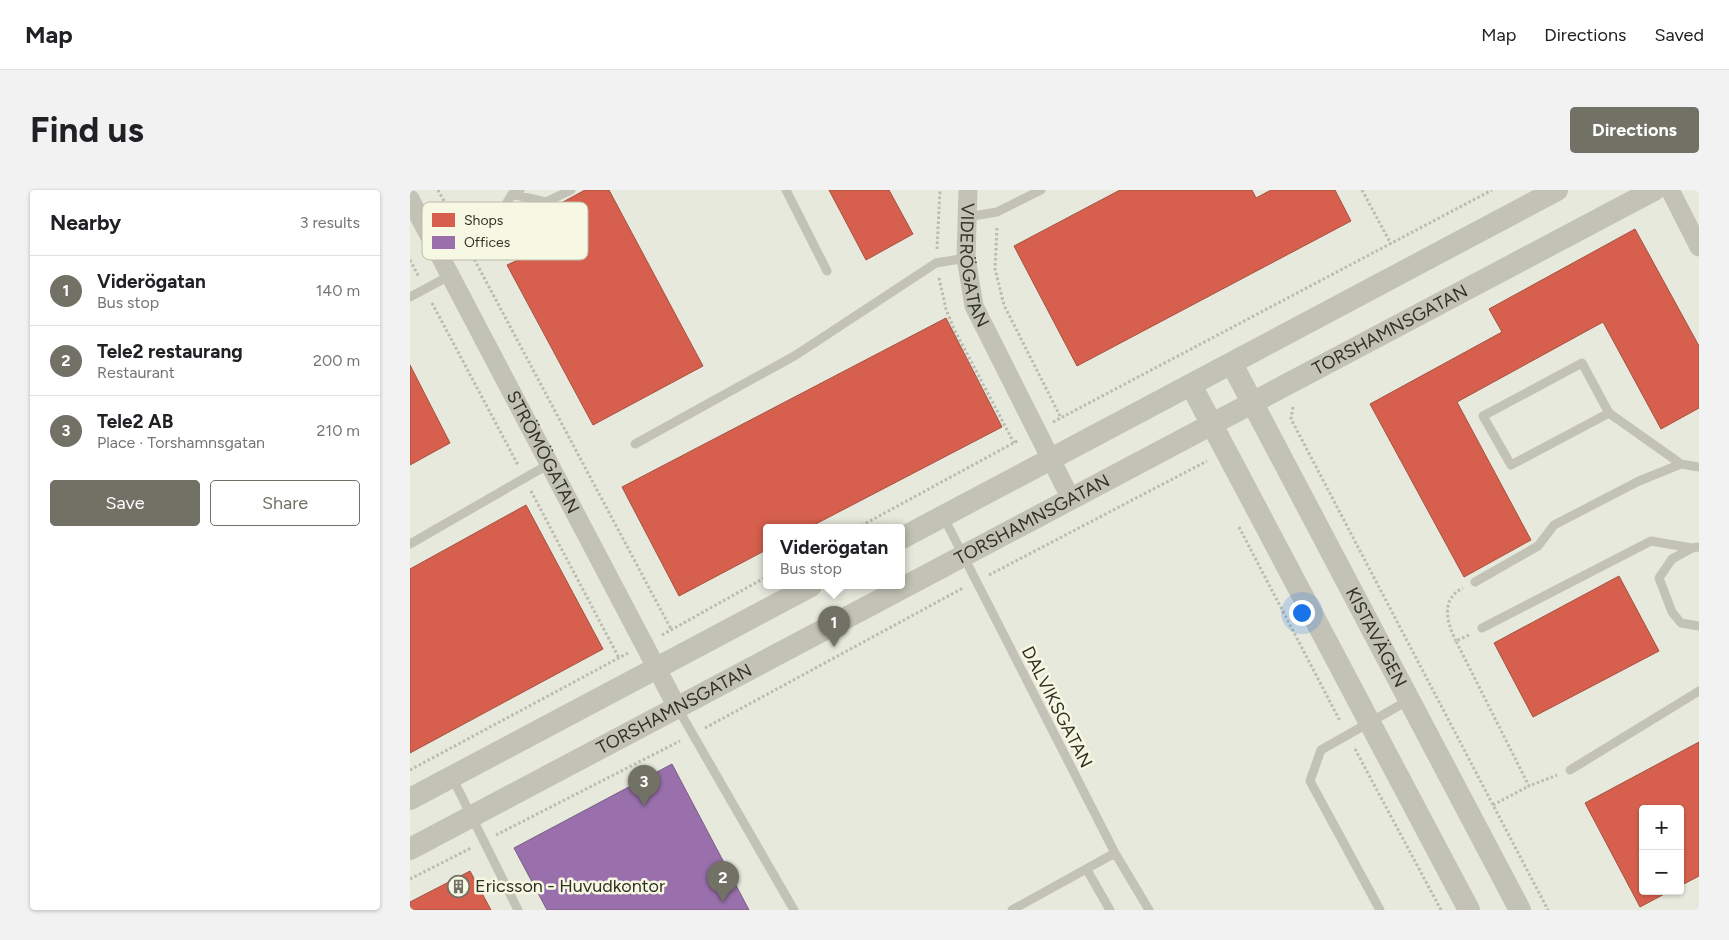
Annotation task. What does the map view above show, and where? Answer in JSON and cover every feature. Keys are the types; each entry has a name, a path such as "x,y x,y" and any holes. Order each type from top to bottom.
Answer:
{"street":[{"name":"VIDERÖGATAN","path":"968,190 966,258 974,306 980,323 1037,431 1070,499"},
{"path":"905,536 1557,190"},
{"name":"TORSHAMNSGATAN","path":"905,586 1654,190"},
{"path":"1670,190 1699,247"},
{"name":"STRÖMÖGATAN","path":"410,199 422,221"},
{"name":"STRÖMÖGATAN","path":"443,260 677,707"},
{"name":"KISTAVÄGEN","path":"1232,364 1520,910"},
{"path":"1191,385 1469,910"},
{"path":"410,799 805,589"},
{"name":"TORSHAMNSGATAN","path":"410,849 900,589"}],"lane":[{"path":"516,192 546,202 571,190"},
{"path":"786,190 827,271"},
{"path":"967,216 997,212 1041,190"},
{"path":"635,444 796,355 936,263 966,258"},
{"path":"410,297 451,275"},
{"path":"1609,413 1511,465 1483,416 1582,362 1609,413 1681,464 1699,467"},
{"path":"410,544 549,464"},
{"path":"1474,582 1538,546 1554,526 1639,481 1681,464"},
{"name":"DALVIKSGATAN","path":"943,516 1114,853 1148,910"},
{"path":"1482,628 1651,541 1695,548"},
{"path":"1695,548 1672,560 1658,578 1672,612 1681,623 1699,626"},
{"path":"1570,770 1699,691"},
{"path":"1380,910 1310,782 1321,750 1409,700"},
{"path":"677,707 794,910"},
{"path":"452,776 518,910"},
{"path":"1012,910 1087,870 1114,853"},
{"path":"1087,870 1110,910"}],"path":[{"path":"438,190 444,202"},
{"path":"1362,190 1391,244"},
{"path":"864,524 1492,190"},
{"path":"997,212 995,269 1004,305 1061,418"},
{"path":"410,260 619,658"},
{"path":"475,260 671,629"},
{"path":"1291,419 1548,910"},
{"path":"1004,424 1014,443"},
{"path":"410,879 692,735 975,582 1205,462 1210,471"},
{"path":"1237,524 1440,910"},
{"path":"410,770 763,580"},
{"path":"1474,582 1459,590 1448,606 1448,624 1529,786"},
{"path":"1456,641 1482,628"},
{"path":"1493,805 1529,786 1570,770"}],"building: Shops":[{"path":"585,190 609,190 703,366 593,425 507,265 518,260 588,260 588,202 563,202"},
{"path":"829,190 889,190 913,234 866,260"},
{"path":"1120,190 1252,190 1256,198 1271,190 1335,190 1351,221 1077,366 1014,246"},
{"path":"1635,229 1699,346 1699,408 1661,429 1603,322 1457,402 1531,540 1464,577 1370,404 1502,332 1489,309"},
{"path":"946,318 1002,427 816,524 763,524 763,552 679,596 622,487"},
{"path":"410,365 450,443 410,465"},
{"path":"526,505 603,649 410,753 410,569"},
{"path":"1619,576 1659,651 1533,717 1494,643"},
{"path":"1699,742 1699,876 1684,884 1684,805 1639,805 1639,895 1662,895 1640,907 1585,803"},
{"name":"Ericsson - Huvudkontor","path":"470,871 491,910 410,910 410,902"}],"building: Offices":[{"path":"672,764 749,910 547,910 514,848"}],"place":[{"name":"Viderögatan","path":"834,647"},
{"name":"Tele2 AB","path":"644,806"},
{"name":"Ericsson - Huvudkontor","path":"459,886"},
{"name":"Tele2 restaurang","path":"723,902"}]}
